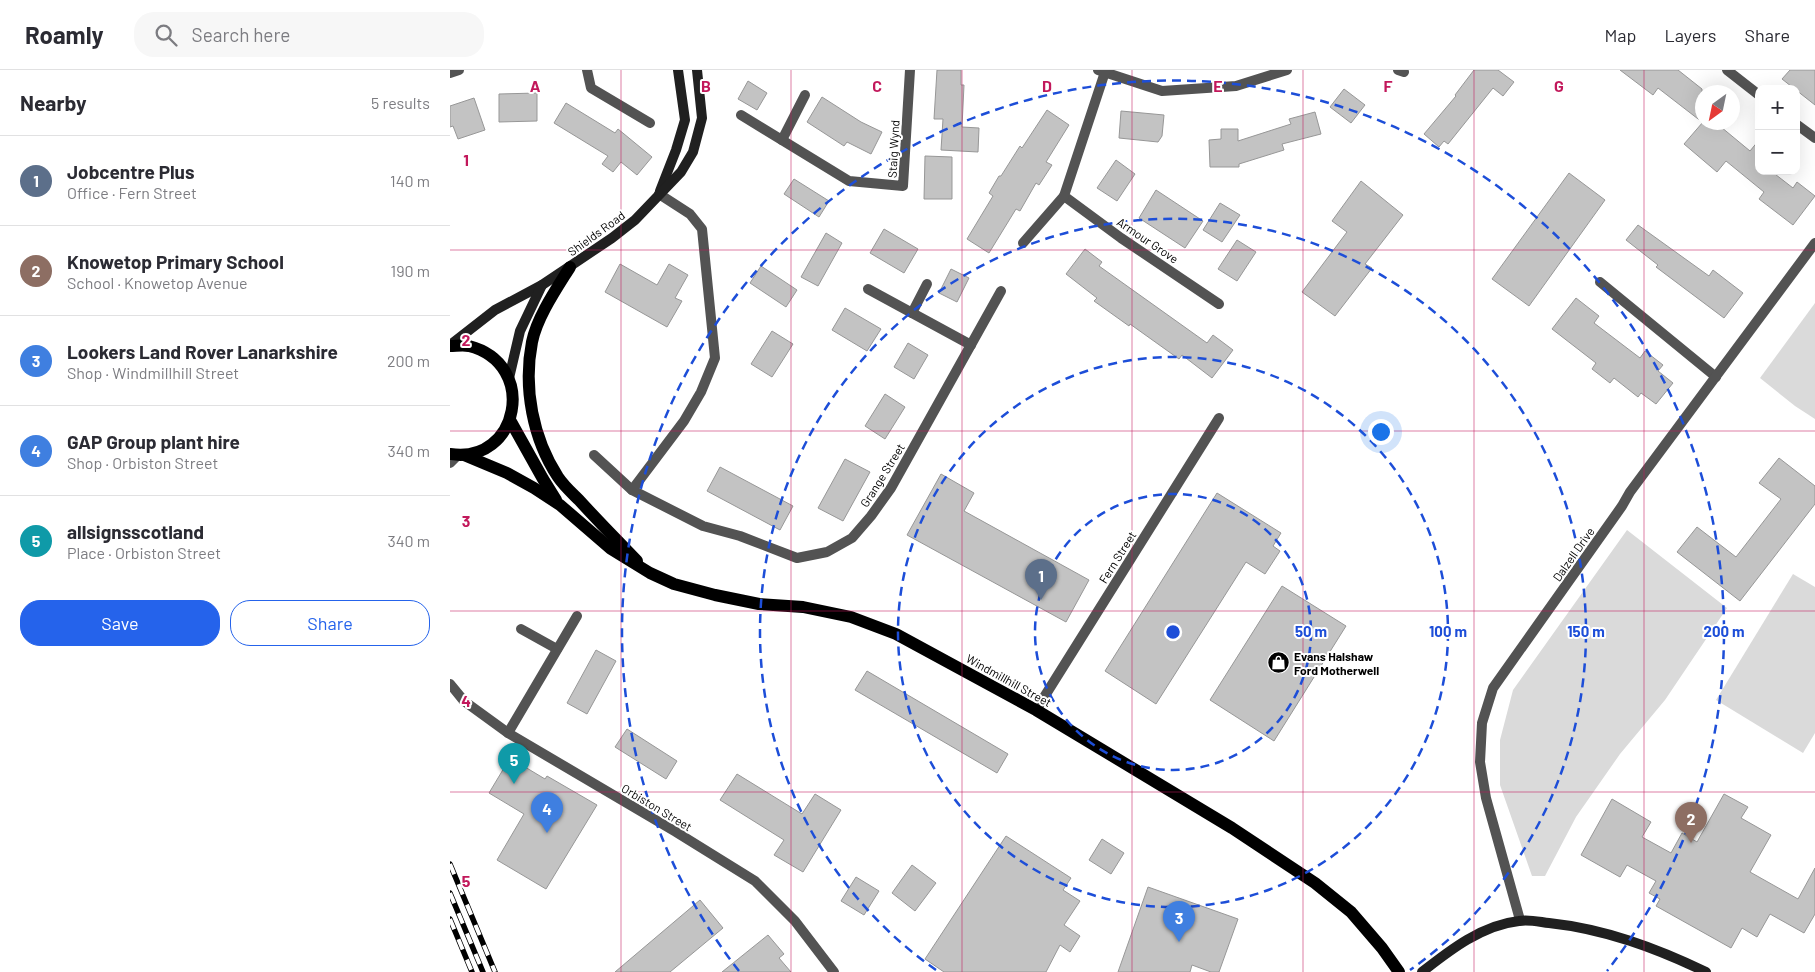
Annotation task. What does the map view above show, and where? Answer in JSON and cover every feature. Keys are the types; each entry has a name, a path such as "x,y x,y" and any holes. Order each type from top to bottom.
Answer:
{"main road":[{"name":"Shields Road","path":"659,194 685,120 678,70"},
{"name":"Shields Road","path":"450,346 495,310 542,285 636,220 681,172 693,152 702,118 697,70"},
{"path":"570,267 548,301 532,340 529,392 537,433 546,457 559,479 650,573"},
{"path":"509,378 520,331 542,285"},
{"path":"450,346 468,346 485,352 499,362 509,378 513,398 510,420 503,433 492,444 479,451 455,457"},
{"name":"Windmillhill Street","path":"510,420 542,478 560,505"},
{"name":"Windmillhill Street","path":"455,457 506,473 534,488 560,505 611,549 650,573 674,584 715,596 759,604 803,607 851,617 896,634 1036,710 1232,828 1315,883 1351,912 1399,972"},
{"path":"1422,972 1448,952 1475,935 1520,920 1559,924 1632,940 1666,953 1706,972"}],"street":[{"path":"450,73 459,70"},
{"path":"587,70 591,88 650,123"},
{"name":"Staig Wynd","path":"741,115 849,181 904,186 910,70"},
{"path":"1023,243 1064,196 1102,71 1162,91 1236,86 1287,70"},
{"path":"1726,70 1755,92"},
{"path":"782,140 805,95"},
{"path":"1800,127 1815,138"},
{"path":"632,490 684,421 701,392 715,358 702,229 690,214 659,194"},
{"name":"Armour Grove","path":"1064,196 1121,238 1219,304"},
{"name":"Dalzell Drive","path":"1520,920 1486,798 1480,762 1482,724 1493,688 1630,492 1815,243"},
{"path":"1600,282 1716,377"},
{"path":"912,313 927,284"},
{"path":"868,289 971,344"},
{"name":"Grange Street","path":"594,454 632,490 703,526 740,536 797,558 827,552 852,538 891,488 1001,291"},
{"name":"Fern Street","path":"1036,710 1219,418"},
{"path":"508,734 577,616"},
{"path":"522,629 557,649"},
{"name":"Orbiston Street","path":"450,684 464,700 508,734 676,832 755,881 795,921 834,972"}],"shaded area":[{"path":"1815,303 1815,419 1795,406 1760,378"},
{"path":"1627,530 1727,608 1665,700 1620,754 1576,817 1545,876 1532,876 1500,785 1500,740 1513,690"},
{"path":"1793,574 1815,587 1815,733 1803,753 1716,700"}],"building":[{"path":"937,70 961,70 961,85 964,85 962,127 979,128 978,152 941,150 943,119 934,119"},
{"path":"1474,70 1498,70 1514,82 1503,96 1493,88 1448,144 1444,141 1439,147 1424,134 1456,96"},
{"path":"1620,70 1678,70 1697,85 1695,85 1695,117 1658,88 1653,95"},
{"path":"1790,70 1815,70 1815,105 1800,93 1800,85 1790,85 1782,79"},
{"path":"748,81 767,93 757,110 738,99"},
{"path":"1344,89 1365,105 1351,123 1330,107"},
{"path":"537,93 537,121 499,122 499,94"},
{"path":"822,97 861,122 882,132 871,154 847,142 844,146 807,122"},
{"path":"474,98 485,130 458,139 453,126 450,127 450,106"},
{"path":"566,103 615,133 618,129 652,157 637,175 621,162 613,172 602,164 608,156 554,123"},
{"path":"1047,110 1069,125 1046,162 1052,165 1039,185 1036,183 1020,211 1016,209 989,253 967,239 993,196 989,193 999,176 1001,176 1020,146 1022,148"},
{"path":"1121,111 1164,115 1162,136 1158,142 1119,138"},
{"path":"1315,112 1321,134 1282,144 1284,150 1239,164 1239,167 1210,167 1209,140 1221,139 1221,129 1238,129 1238,141 1291,124 1289,119"},
{"path":"1696,130 1725,130 1750,151 1755,145 1755,175 1776,175 1793,188 1797,182 1815,196 1793,225 1759,199 1764,192 1726,161 1717,172 1684,144"},
{"path":"925,156 952,157 952,199 924,199"},
{"path":"1116,160 1135,174 1117,201 1097,188"},
{"path":"1569,173 1605,200 1529,306 1492,279"},
{"path":"794,179 829,201 819,217 784,194"},
{"path":"1361,181 1403,215 1365,264 1372,268 1335,316 1302,292 1347,232 1332,221"},
{"path":"1156,190 1203,221 1185,248 1139,218"},
{"path":"1220,203 1240,215 1222,242 1203,230"},
{"path":"1638,225 1709,276 1713,270 1743,293 1724,318 1656,267 1658,265 1626,240"},
{"path":"884,229 918,249 904,273 870,253"},
{"path":"826,233 842,243 818,286 801,277"},
{"path":"1237,240 1256,252 1237,281 1218,269"},
{"path":"1085,249 1102,262 1099,266 1207,343 1213,335 1233,350 1212,378 1182,355 1179,359 1130,324 1129,326 1094,301 1097,298 1066,274"},
{"path":"620,264 657,285 669,264 688,275 675,298 682,301 667,327 605,292"},
{"path":"761,266 797,290 786,307 750,283"},
{"path":"951,269 969,278 957,302 939,293"},
{"path":"1576,298 1599,316 1594,323 1640,358 1645,351 1663,365 1658,371 1673,383 1656,404 1641,393 1638,397 1614,378 1610,383 1592,369 1596,363 1552,329"},
{"path":"845,308 881,329 867,351 832,330"},
{"path":"772,331 793,344 772,377 751,364"},
{"path":"908,343 928,355 914,379 894,367"},
{"path":"885,394 905,407 885,439 865,426"},
{"path":"1779,458 1815,486 1815,504 1740,601 1677,552 1697,527 1736,557 1781,499 1759,483"},
{"path":"845,459 870,472 843,521 818,508"},
{"path":"720,467 793,506 780,530 707,491"},
{"path":"941,474 974,493 964,511 1089,580 1066,622 907,535"},
{"path":"1217,493 1281,533 1273,546 1280,551 1265,574 1246,562 1156,704 1105,671"},
{"name":"Evans Halshaw Ford Motherwell","path":"1282,586 1346,626 1274,741 1210,700"},
{"path":"596,650 616,661 587,714 567,703"},
{"path":"867,671 1008,754 997,773 855,690"},
{"path":"627,729 677,761 666,779 615,747"},
{"path":"510,758 545,779 547,776 597,805 546,889 497,860 524,814 489,793"},
{"path":"737,774 802,814 815,794 841,810 803,872 774,855 784,840 720,800"},
{"path":"1724,794 1748,807 1741,818 1771,835 1750,872 1798,899 1815,868 1815,914 1804,933 1770,914 1757,937 1742,928 1731,948 1656,906 1660,899 1649,893 1656,881 1627,865 1620,877 1581,855 1612,799 1651,822 1642,837 1671,853 1682,833 1697,842"},
{"path":"1006,836 1071,878 1063,890 1080,901 1064,925 1080,936 1070,952 1060,945 1046,972 944,972 925,959"},
{"path":"1102,839 1124,853 1111,874 1089,860"},
{"path":"912,865 936,883 915,911 892,893"},
{"path":"856,877 879,891 864,915 841,901"},
{"path":"1148,887 1238,919 1219,972 1211,972 1192,965 1190,972 1118,972"},
{"path":"700,900 723,928 670,972 615,972"},
{"path":"768,935 784,954 779,958 791,972 722,972"}],"railway":[{"path":"450,864 495,972"},
{"path":"450,893 483,972"},
{"path":"450,919 472,972"}],"place":[{"name":"Jobcentre Plus","path":"1041,600"},
{"name":"Evans Halshaw Ford Motherwell","path":"1278,663"},
{"name":"allsignsscotland","path":"514,784"},
{"name":"GAP Group plant hire","path":"547,833"},
{"name":"Knowetop Primary School","path":"1691,843"},
{"name":"Lookers Land Rover Lanarkshire","path":"1179,942"}]}
